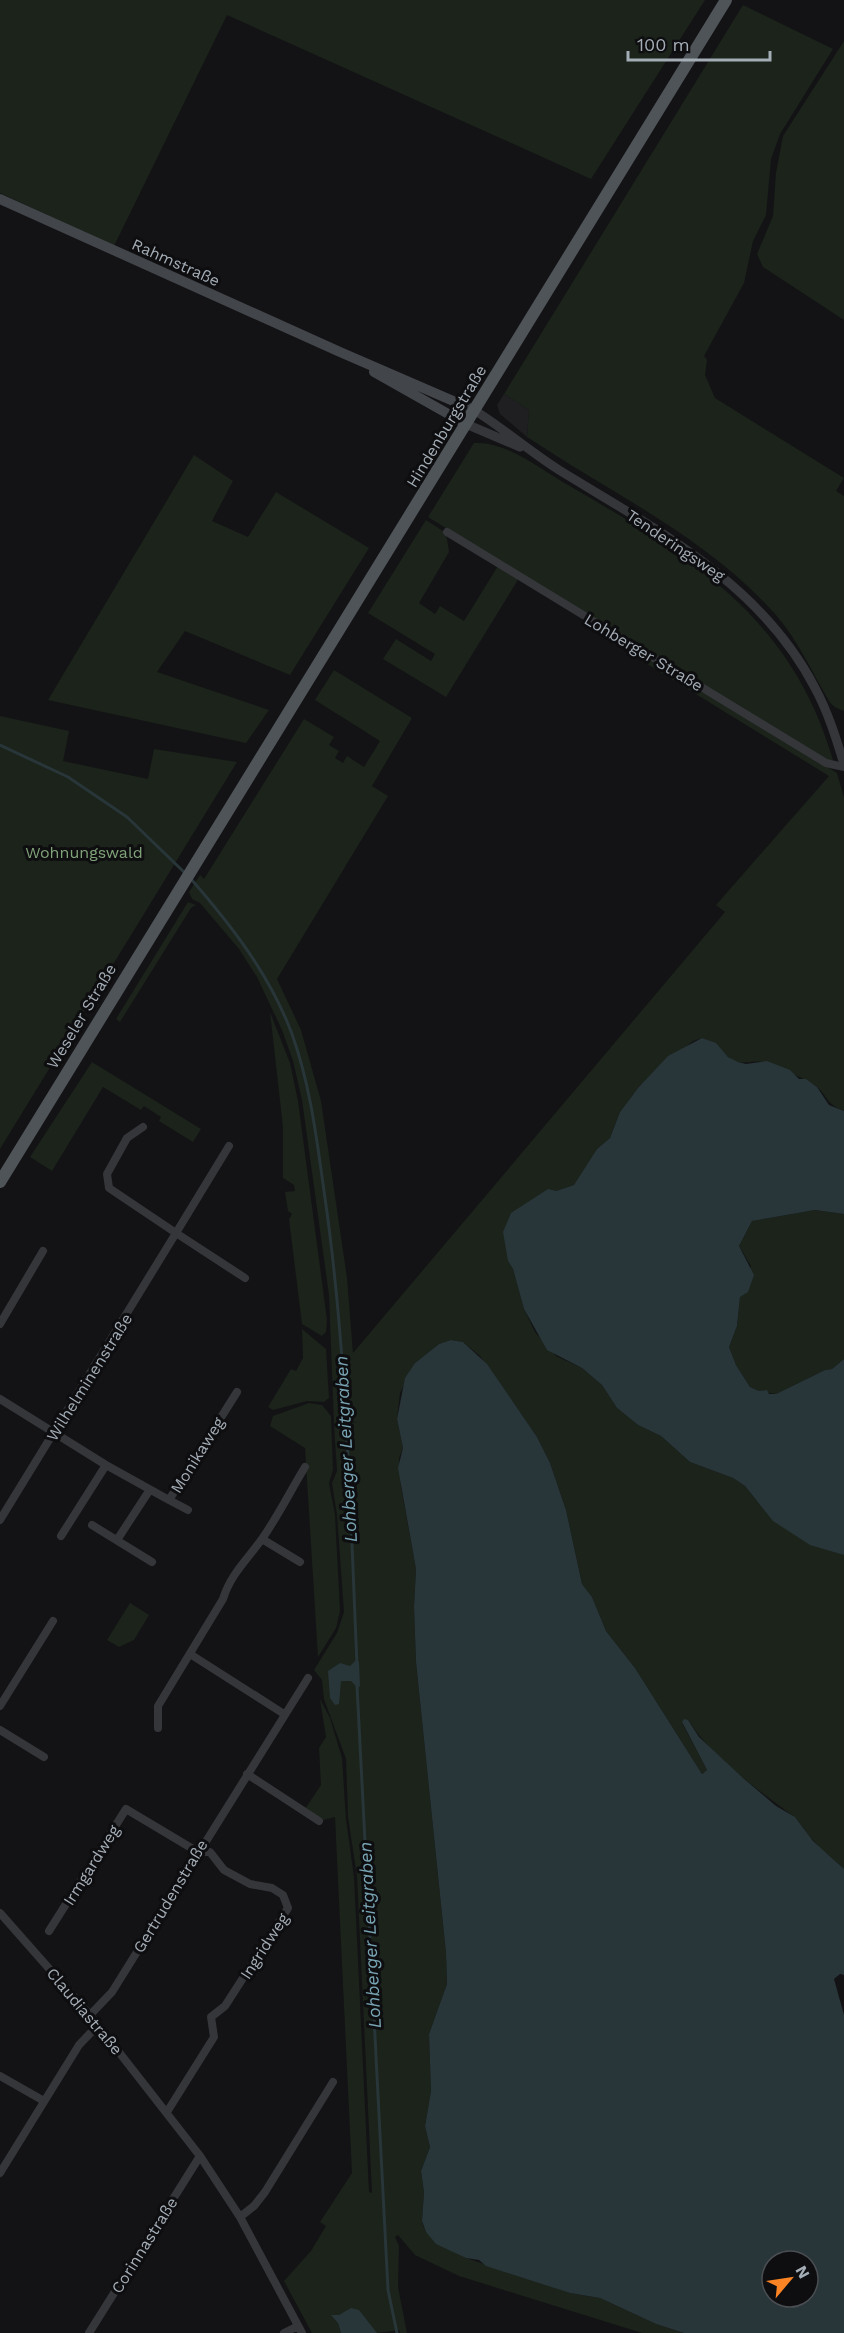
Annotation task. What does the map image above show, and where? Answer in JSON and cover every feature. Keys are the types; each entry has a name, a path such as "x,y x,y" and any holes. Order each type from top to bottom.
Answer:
{"main road":[{"name":"Hindenburgstraße","path":"193,868 726,0"},
{"name":"Rahmstraße","path":"0,199 474,410"},
{"name":"Rahmstraße","path":"340,352 466,424"},
{"name":"Weseler Straße","path":"0,1182 193,868"}],"street":[{"name":"Tenderingsweg","path":"474,410 496,424 527,450 700,558 748,599 796,658 815,687 844,766"},
{"name":"Tenderingsweg","path":"466,424 527,450"},
{"name":"Lohberger Straße","path":"447,532 826,764 844,766"},
{"path":"143,1127 127,1138 107,1174 109,1188 245,1278"},
{"name":"Wilhelminenstraße","path":"0,1520 229,1146"},
{"path":"0,1324 43,1251"},
{"name":"Monikaweg","path":"0,1399 149,1491 169,1500 237,1392"},
{"path":"61,1536 106,1465"},
{"path":"158,1728 158,1706 223,1599 227,1584 243,1560 262,1539 305,1467"},
{"name":"Monikaweg","path":"117,1540 149,1491"},
{"path":"169,1500 188,1510"},
{"path":"92,1525 152,1563"},
{"path":"262,1539 300,1562"},
{"path":"0,1706 4,1690 53,1620"},
{"path":"190,1654 284,1714"},
{"name":"Gertrudenstraße","path":"90,2015 112,1992 308,1678"},
{"path":"0,1730 44,1757"},
{"path":"246,1774 319,1821"},
{"name":"Irmgardweg","path":"50,1931 126,1809 198,1852"},
{"name":"Ingridweg","path":"167,2112 208,2050 214,2037 211,2017 225,2006 288,1908 283,1895 272,1888 250,1884 224,1870 210,1852 198,1852"},
{"name":"Claudiastraße","path":"0,1913 90,2015 200,2156 240,2217 300,2329"},
{"path":"0,2174 79,2044 98,2025"},
{"path":"0,2076 44,2101"},
{"path":"240,2217 254,2206 265,2192 333,2082"},
{"name":"Corinnastraße","path":"89,2333 200,2156"},
{"path":"284,2333 300,2329"}],"shaded area":[{"path":"504,394 529,410 527,437 500,414 497,405"},
{"path":"702,1038 716,1043 728,1057 738,1062 746,1064 767,1061 790,1070 799,1079 806,1079 817,1087 829,1105 844,1111 844,1214 815,1210 752,1221 739,1246 754,1275 748,1292 740,1297 737,1326 729,1347 736,1365 750,1387 759,1391 767,1390 769,1394 776,1394 825,1370 832,1369 844,1359 844,1555 810,1545 773,1521 745,1486 733,1478 690,1462 661,1436 638,1425 617,1408 602,1385 582,1368 547,1350 524,1309 513,1269 508,1261 503,1232 511,1213 548,1189 556,1191 574,1185 597,1149 610,1138 620,1112 638,1088 668,1056"},
{"path":"451,1340 463,1342 487,1364 537,1437 550,1463 566,1510 582,1584 592,1597 606,1631 635,1668 702,1774 707,1770 682,1722 684,1719 688,1720 699,1737 743,1778 776,1806 795,1817 813,1841 844,1869 844,1975 840,1974 834,1979 844,2015 844,2333 684,2333 656,2324 600,2298 570,2293 486,2266 479,2260 466,2258 436,2244 426,2232 422,2221 424,2192 421,2171 430,2147 425,2126 431,2091 429,2034 447,1984 446,1953 416,1662 414,1607 416,1569 398,1468 403,1448 397,1419 405,1378 415,1363 439,1344"},
{"path":"356,1660 359,1662 360,1686 358,1688 351,1681 341,1681 339,1704 335,1705 330,1698 328,1671 340,1663 350,1666"},
{"path":"351,2308 359,2310 377,2333 341,2333 338,2323 331,2315 339,2315"}],"green space":[{"path":"0,0 705,0 591,179 227,15 114,246 0,193"},
{"path":"743,5 833,49 780,134 771,159 766,215 753,241 744,283 704,356 707,360 705,375 715,398 844,478 836,491 844,496 844,711 830,703 792,636 776,615 749,588 720,563 658,518 527,437 529,410 504,394"},
{"path":"844,41 844,320 763,267 757,254 773,216 776,173 783,136"},
{"path":"474,443 511,451 613,511 694,565 731,595 763,628 791,666 815,710 833,760 829,762 823,760 428,517"},
{"path":"194,455 233,481 212,521 248,537 276,492 369,548 290,675 185,631 157,672 269,710 246,743 48,700"},
{"path":"426,520 446,533 449,552 419,603 435,614 440,606 464,621 498,566 519,578 446,697 383,659 396,639 431,661 435,654 368,613"},
{"path":"631,646 837,773 844,798 844,1111 830,1103 813,1084 782,1069 762,1062 735,1061 702,1038 693,1041 638,1088 620,1112 610,1138 597,1149 574,1185 556,1191 508,1261 513,1269 524,1309 535,1332 556,1356 582,1368 602,1385 617,1408 638,1425 661,1436 690,1462 733,1478 745,1486 756,1500 844,1555 844,1870 821,1849 796,1819 723,1761 688,1720 682,1723 707,1770 702,1774 635,1668 606,1631 592,1597 582,1584 566,1510 550,1463 537,1437 480,1356 463,1342 451,1340 439,1344 415,1363 400,1393 397,1419 403,1448 399,1458 401,1487 416,1569 414,1607 416,1662 446,1953 447,1984 429,2034 431,2091 425,2126 430,2147 421,2171 424,2192 422,2222 426,2232 466,2258 570,2293 600,2298 656,2324 684,2333 642,2333 459,2276 415,2255 398,2235 395,2237 399,2246 398,2287 407,2333 400,2333 399,2330 377,2333 338,2323 341,2333 312,2333 284,2281 311,2251 326,2226 320,2222 352,2173 335,1817 323,1820 305,1809 321,1785 319,1748 326,1737 320,1699 330,1718 342,1758 346,1819 354,1877 369,2192 372,2193 357,1876 348,1817 346,1759 324,1699 322,1680 314,1670 337,1633 344,1612 337,1515 332,1483 337,1471 334,1426 357,1422 334,1424 329,1295 302,1100 293,1061 282,1030 257,977 239,949 200,903 192,899 189,892 200,875 204,879 304,719 334,737 329,745 339,751 335,758 343,763 347,756 364,767 380,741 315,700 334,670 412,718 372,786 388,796 277,979 301,1030 321,1101 347,1278 353,1353 725,912 716,905 829,776 626,651"},
{"name":"Wohnungswald","path":"0,716 69,731 63,761 148,779 154,749 237,762 0,1149"},
{"path":"188,902 196,905 191,908 120,1022 116,1019"},
{"path":"270,1012 290,1063 298,1101 327,1320 326,1332 322,1336 302,1324 289,1219 292,1214 288,1211 285,1192 295,1191 294,1185 283,1178 283,1127"},
{"path":"92,1062 201,1129 193,1142 159,1121 161,1117 144,1106 141,1110 103,1087 52,1171 30,1157"},
{"path":"815,1210 844,1214 844,1359 832,1369 825,1370 776,1394 759,1391 750,1387 736,1365 729,1347 737,1326 740,1296 751,1266 739,1246 752,1221"},
{"path":"302,1329 326,1349 329,1398 324,1402 307,1401 273,1410 268,1407 291,1369 296,1371 303,1358"},
{"path":"309,1403 322,1405 331,1416 333,1470 329,1483 335,1515 340,1611 336,1628 318,1657 305,1448 270,1426 273,1416"},
{"path":"130,1603 149,1615 134,1640 119,1647 107,1640"}],"waterway":[{"name":"Lohberger Leitgraben","path":"0,745 68,777 127,817 186,874"},
{"name":"Lohberger Leitgraben","path":"191,879 235,933 273,991 299,1054 309,1094 325,1198 343,1372 357,1664"},
{"name":"Lohberger Leitgraben","path":"357,1686 388,2290 397,2333"}]}
